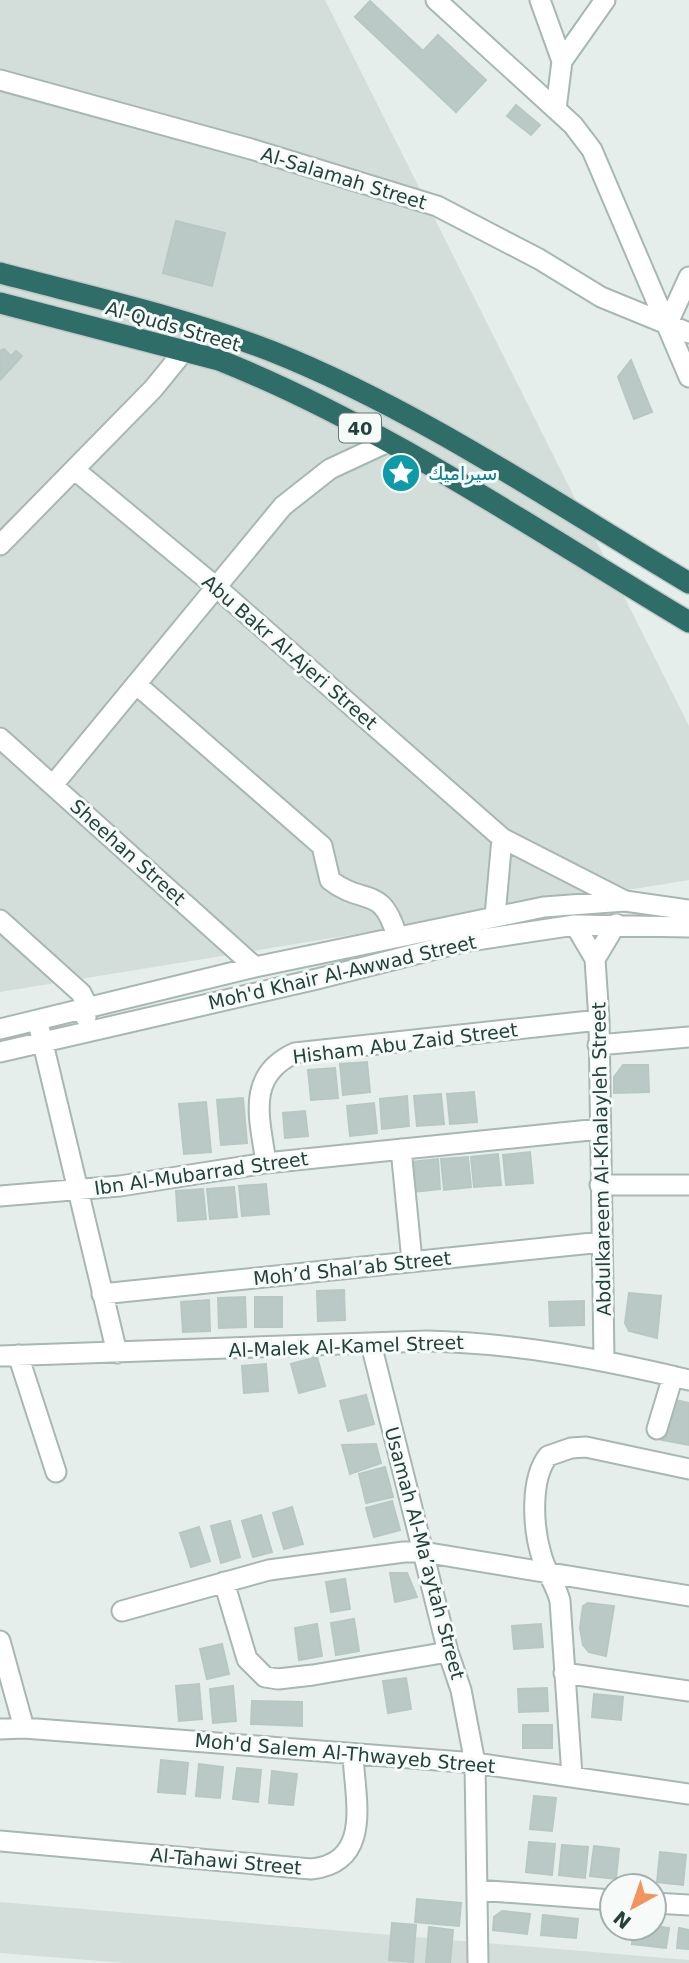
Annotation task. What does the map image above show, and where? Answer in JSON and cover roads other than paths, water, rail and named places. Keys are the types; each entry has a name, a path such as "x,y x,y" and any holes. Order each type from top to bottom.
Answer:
{"highway":[{"name":"Al-Quds Street","path":"0,273 186,322 273,352 400,411 689,583"},
{"name":"Al-Quds Street","path":"0,303 184,351 252,373 388,442 689,622"}],"street":[{"path":"436,0 573,125 592,150 667,325 685,357 689,377"},
{"path":"540,0 562,61 556,109"},
{"path":"562,61 605,0"},
{"name":"Al-Salamah Street","path":"0,80 251,149 437,206 539,259 601,297 689,334"},
{"path":"667,325 689,277"},
{"path":"1,544 153,389 184,351"},
{"path":"53,785 283,506 315,478 388,442"},
{"name":"Abu Bakr Al-Ajeri Street","path":"75,470 215,586 502,838 625,901"},
{"path":"136,684 322,846 330,880 383,904 390,913 397,937"},
{"name":"Sheehan Street","path":"0,738 255,967"},
{"path":"495,916 502,838"},
{"name":"Moh'd Khair Al-Awwad Street","path":"0,1029 255,967 495,916 544,908 625,901 689,910"},
{"path":"0,920 81,993 88,1032"},
{"path":"595,960 615,924"},
{"name":"Moh'd Khair Al-Awwad Street","path":"0,1052 317,979 463,942 575,925 689,928"},
{"name":"Abdulkareem Al-Khalayleh Street","path":"575,925 595,960 599,1020 604,1359"},
{"path":"37,1020 117,1353"},
{"name":"Hisham Abu Zaid Street","path":"266,1163 258,1105 260,1087 279,1060 295,1053 599,1020"},
{"path":"598,1045 689,1037"},
{"name":"Ibn Al-Mubarrad Street","path":"0,1196 120,1186 266,1163 600,1129"},
{"path":"401,1149 412,1261"},
{"path":"600,1185 689,1185"},
{"name":"Moh’d Shal’ab Street","path":"102,1294 602,1242"},
{"name":"Al-Malek Al-Kamel Street","path":"9,1355 483,1343 604,1359 681,1378"},
{"name":"Usamah Al-Ma’aytah Street","path":"371,1344 461,1690 475,1763 478,1963"},
{"path":"9,1355 56,1472"},
{"path":"657,1429 681,1378"},
{"path":"572,1776 560,1601 541,1556 537,1510 539,1472 548,1456 570,1448 586,1447 689,1469"},
{"path":"122,1611 224,1582 323,1561 423,1552 689,1596"},
{"path":"224,1582 247,1658 265,1677 278,1679 313,1675 449,1652"},
{"path":"0,1641 24,1728"},
{"path":"564,1673 689,1691"},
{"name":"Moh'd Salem Al-Thwayeb Street","path":"0,1729 24,1728 475,1763 689,1794"},
{"name":"Al-Tahawi Street","path":"0,1842 312,1869 326,1868 349,1852 356,1837 353,1755"},
{"path":"477,1890 598,1899"},
{"path":"668,1904 689,1905"}],"place":[{"name":"سيراميك","path":"401,473"}]}
